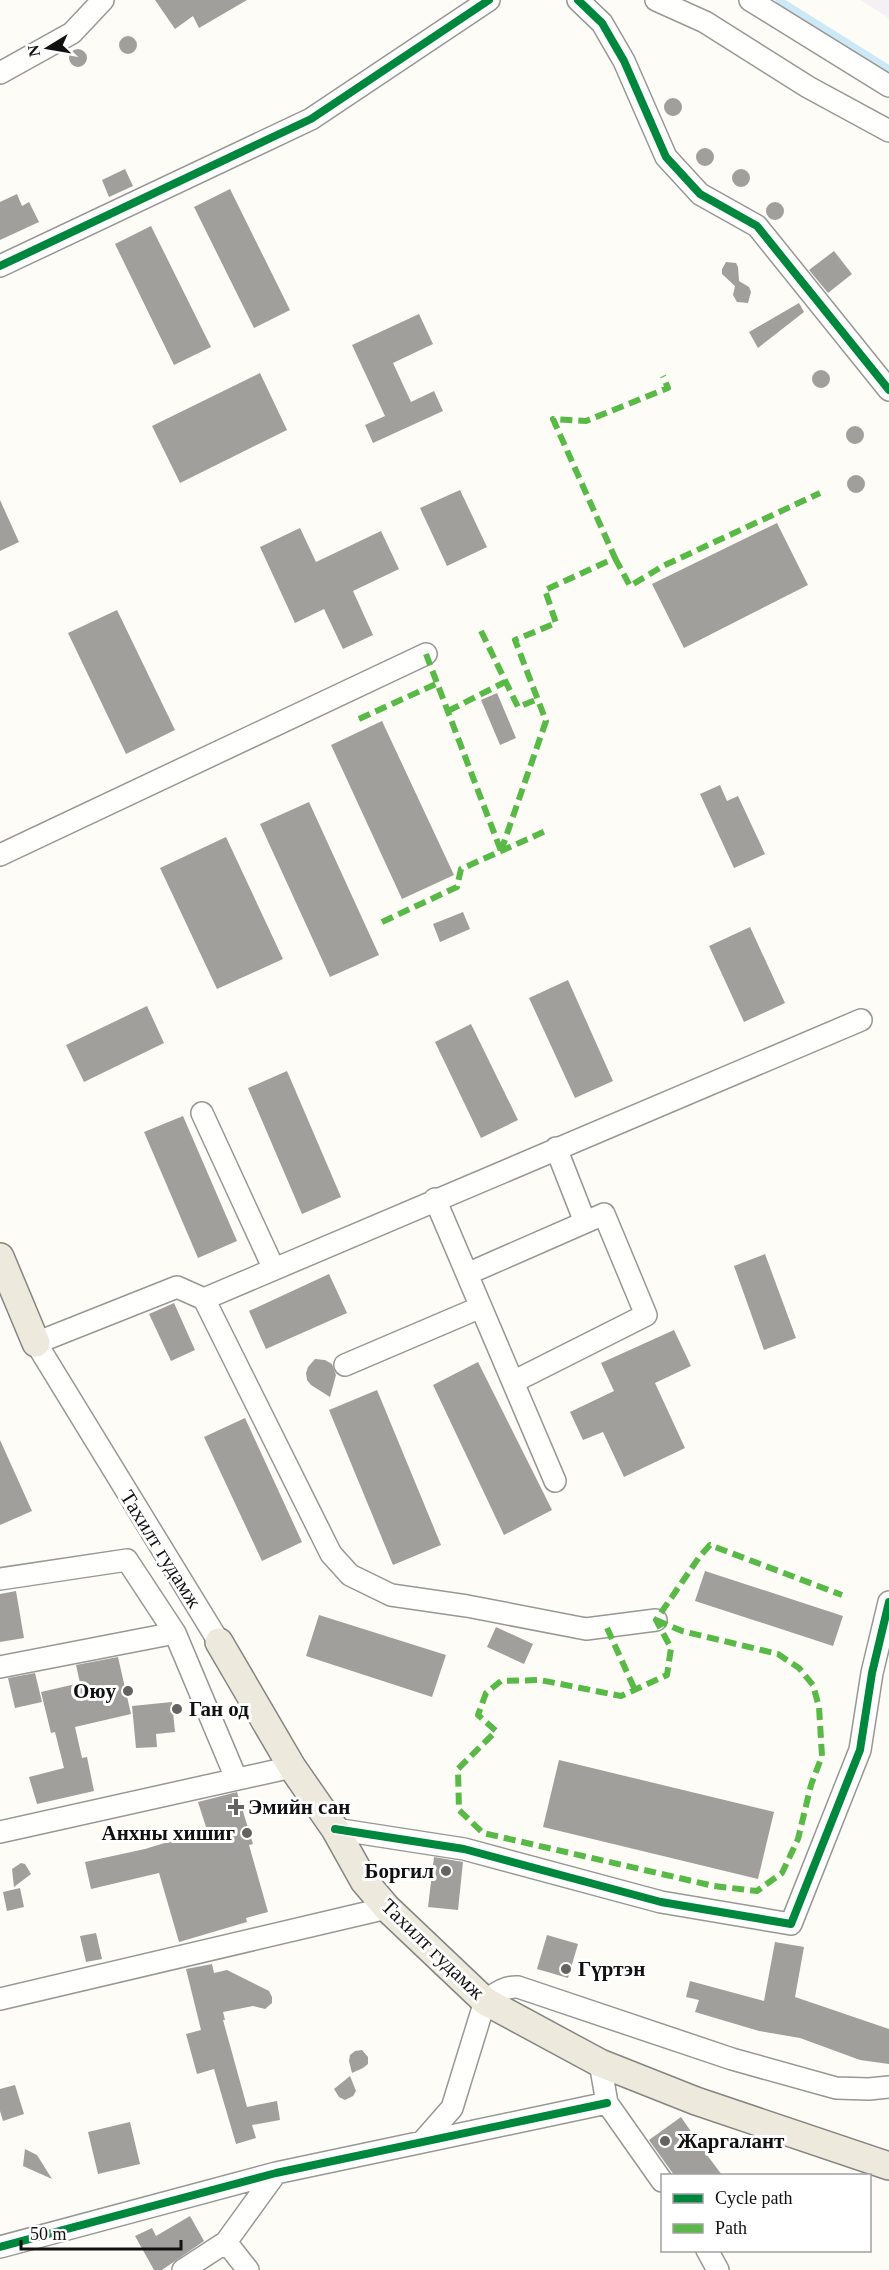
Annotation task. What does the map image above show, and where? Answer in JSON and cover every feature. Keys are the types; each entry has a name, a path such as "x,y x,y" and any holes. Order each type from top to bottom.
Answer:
{"main road":[{"path":"0,1257 36,1343"},
{"name":"Тахилт гудамж","path":"219,1642 292,1767 335,1829 364,1881 387,1908 485,2001 600,2063 708,2105 889,2166"}],"street":[{"path":"0,73 72,33 103,0"},
{"path":"0,266 311,119 489,0"},
{"path":"578,0 608,32 624,61 666,157 700,194 757,226 889,390"},
{"path":"656,0 705,22 808,87 889,131"},
{"path":"750,0 889,86"},
{"path":"0,855 426,654"},
{"path":"204,1299 273,1267 861,1020"},
{"path":"202,1113 273,1267"},
{"path":"556,1148 585,1222"},
{"path":"435,1199 555,1481"},
{"path":"467,1274 604,1214 646,1315 513,1382"},
{"path":"36,1343 177,1287 204,1299 331,1554 350,1575 390,1595 467,1606 586,1629 656,1620"},
{"path":"345,1365 481,1307"},
{"name":"Тахилт гудамж","path":"36,1343 219,1642"},
{"path":"0,1579 127,1560 175,1633 236,1778"},
{"path":"335,1829 464,1849 661,1902 791,1924 860,1750 872,1672 889,1602"},
{"path":"0,1667 175,1633"},
{"path":"0,1832 292,1767"},
{"path":"0,1999 387,1908"},
{"path":"423,2141 452,2109 485,2001 499,1991 512,1987 518,1987 732,2059 836,2088 889,2087"},
{"path":"600,2063 607,2103 661,2178"},
{"path":"0,2247 276,2174 607,2103"},
{"path":"183,2270 226,2242 276,2174"},
{"path":"226,2242 248,2270"},
{"path":"708,2252 718,2270"}],"shaded area":[{"path":"860,0 889,0 889,18"}],"building":[{"path":"155,0 247,0 199,28 193,16 175,29"},
{"path":"128,36 134,39 137,45 134,51 128,54 122,51 119,45 122,39"},
{"path":"78,49 84,52 87,58 84,64 78,67 72,64 69,58 72,52"},
{"path":"673,98 679,101 682,107 679,113 673,116 667,113 664,107 667,101"},
{"path":"705,148 711,151 714,157 711,163 705,166 699,163 696,157 699,151"},
{"path":"125,169 133,186 109,197 102,180"},
{"path":"741,169 747,172 750,178 747,184 741,187 735,184 732,178 735,172"},
{"path":"230,189 290,310 254,328 194,207"},
{"path":"17,194 22,206 29,202 39,222 0,240 0,202"},
{"path":"775,202 781,205 784,211 781,217 775,220 769,217 766,211 769,205"},
{"path":"151,226 211,347 174,365 115,244"},
{"path":"834,251 852,274 828,293 809,270"},
{"path":"726,262 736,263 739,281 749,287 751,292 748,303 737,302 733,295 735,286 722,274"},
{"path":"799,303 804,312 758,348 749,332"},
{"path":"419,314 433,344 393,363 411,402 434,391 443,411 373,443 365,425 385,416 352,345"},
{"path":"821,370 827,373 830,379 827,385 821,388 815,385 812,379 815,373"},
{"path":"260,373 287,430 180,483 152,426"},
{"path":"855,426 861,429 864,435 861,441 855,444 849,441 846,435 849,429"},
{"path":"856,475 862,478 865,484 862,490 856,493 850,490 847,484 850,478"},
{"path":"460,490 487,547 447,566 420,508"},
{"path":"0,500 19,542 0,551"},
{"path":"777,523 808,585 684,648 652,584"},
{"path":"300,528 316,562 381,531 399,569 353,591 373,635 343,649 324,609 295,623 260,547"},
{"path":"117,610 175,730 126,754 68,633"},
{"path":"497,693 516,738 500,745 481,700"},
{"path":"382,721 454,875 402,899 331,745"},
{"path":"720,785 727,801 738,796 765,854 734,868 700,794"},
{"path":"309,802 379,955 330,977 260,824"},
{"path":"226,837 283,959 217,989 160,868"},
{"path":"463,912 470,929 440,942 433,924"},
{"path":"750,927 785,1003 744,1022 709,946"},
{"path":"568,980 613,1081 575,1098 529,998"},
{"path":"147,1006 164,1043 84,1082 66,1045"},
{"path":"471,1024 518,1120 481,1138 435,1042"},
{"path":"287,1071 341,1197 302,1214 248,1088"},
{"path":"183,1116 237,1241 198,1258 144,1132"},
{"path":"765,1254 796,1338 764,1350 734,1266"},
{"path":"329,1274 347,1313 266,1349 249,1311"},
{"path":"174,1303 195,1350 171,1361 149,1314"},
{"path":"674,1330 691,1366 655,1383 685,1448 624,1477 603,1432 583,1440 570,1412 614,1391 601,1363"},
{"path":"315,1359 325,1360 332,1364 336,1375 330,1397 307,1380 308,1367"},
{"path":"478,1362 552,1510 504,1535 433,1385"},
{"path":"377,1390 441,1545 393,1565 329,1410"},
{"path":"245,1418 302,1542 262,1561 204,1437"},
{"path":"0,1440 32,1511 0,1525"},
{"path":"705,1571 843,1616 833,1646 695,1601"},
{"path":"16,1591 24,1638 0,1642 0,1594"},
{"path":"319,1615 446,1655 432,1697 306,1656"},
{"path":"496,1627 533,1644 524,1664 487,1647"},
{"path":"118,1657 131,1714 75,1727 82,1758 87,1757 94,1791 37,1804 29,1777 64,1768 55,1732 51,1733 41,1692 80,1683 76,1665"},
{"path":"35,1673 42,1702 15,1708 8,1678"},
{"path":"172,1702 175,1732 156,1734 157,1747 136,1748 132,1706"},
{"path":"559,1760 774,1812 758,1879 543,1827"},
{"path":"237,1792 253,1844 249,1845 268,1912 246,1918 247,1922 179,1942 159,1873 91,1889 85,1862 145,1849 207,1830 198,1802"},
{"path":"434,1857 463,1862 458,1910 428,1907"},
{"path":"21,1863 25,1864 31,1874 14,1887 12,1869"},
{"path":"20,1888 24,1907 7,1911 3,1892"},
{"path":"96,1933 102,1959 86,1962 80,1936"},
{"path":"547,1935 578,1944 568,1978 537,1969"},
{"path":"775,1942 804,1947 795,1997 889,2029 889,2064 860,2060 800,2038 759,2031 695,2012 699,2000 686,1997 690,1981 764,2001"},
{"path":"212,1964 214,1973 227,1970 269,1991 272,1997 272,2003 265,2009 253,2006 223,2012 225,2020 223,2020 247,2107 277,2101 280,2120 252,2125 256,2138 236,2144 214,2069 197,2074 186,2034 201,2030 186,1969"},
{"path":"362,2050 368,2057 368,2064 352,2073 350,2055"},
{"path":"350,2076 356,2091 353,2096 345,2100 339,2097 334,2089"},
{"path":"15,2085 24,2114 3,2121 0,2111 0,2089"},
{"path":"681,2117 721,2174 673,2174 649,2140"},
{"path":"130,2122 140,2164 98,2174 88,2132"},
{"path":"25,2149 37,2155 52,2179 23,2166"},
{"path":"190,2216 204,2241 162,2270 154,2270 135,2236 152,2228 156,2236"}],"waterway":[{"path":"779,0 889,69"}],"marked path":[{"path":"501,851 546,721 515,640 556,623 545,590 615,558 553,419 586,421 668,388 663,376"},
{"path":"615,558 630,586 663,566 820,493"},
{"path":"481,631 518,707 538,699"},
{"path":"426,654 501,851"},
{"path":"448,711 505,682"},
{"path":"359,719 438,683"},
{"path":"382,922 457,887 461,869 548,830"},
{"path":"656,1620 682,1631 778,1654 799,1668 813,1685 819,1707 822,1756 811,1785 798,1839 782,1873 757,1891 714,1886 483,1833 459,1810 458,1769 496,1731 478,1715 486,1693 501,1681 540,1680 621,1696 667,1675 671,1648 656,1620 710,1545 842,1595"},
{"path":"607,1628 635,1690"}],"cycle path":[{"path":"0,266 311,119 489,0"},
{"path":"578,0 602,23 624,61 666,157 700,194 757,226 889,390"},
{"path":"335,1829 464,1849 661,1902 791,1924 860,1750 872,1673 889,1602"},
{"path":"0,2247 276,2173 607,2103"}],"place":[{"name":"Оюу","path":"128,1691"},
{"name":"Ган од","path":"177,1709"},
{"name":"Эмийн сан","path":"236,1807"},
{"name":"Анхны хишиг","path":"247,1833"},
{"name":"Боргил","path":"446,1871"},
{"name":"Гүртэн","path":"566,1969"},
{"name":"Жаргалант","path":"665,2141"}]}
